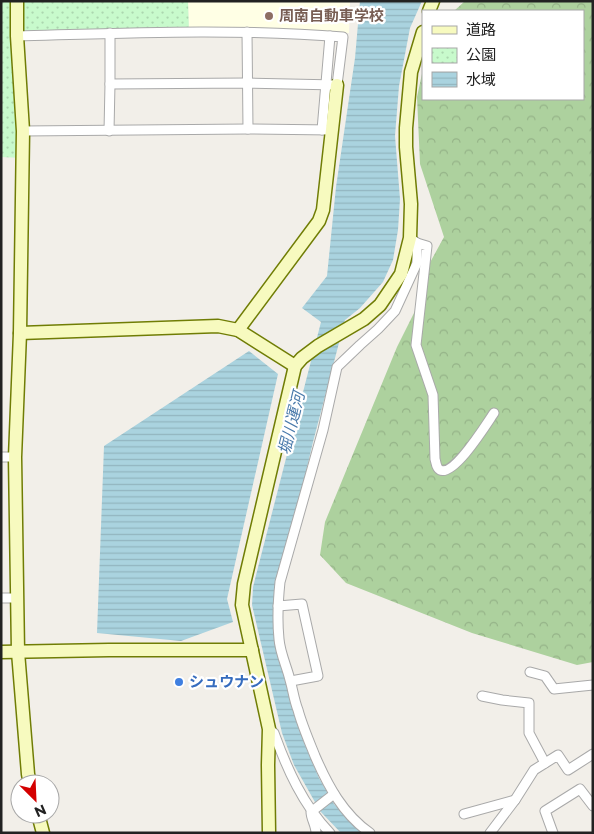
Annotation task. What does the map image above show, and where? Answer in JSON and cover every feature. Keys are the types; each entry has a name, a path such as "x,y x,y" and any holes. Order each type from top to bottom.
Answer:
{"street":[{"path":"17,1 17,36 23,131 20,332 15,457 17,598 18,652 28,774"},
{"path":"17,36 247,32 343,37 331,85 324,210 319,221 238,330"},
{"path":"247,32 248,129"},
{"path":"109,130 110,33"},
{"path":"370,833 349,815 333,795 310,743 297,709 279,641 278,606 280,582 323,430 337,367 395,311 417,263 413,240 406,128 411,72 422,35"},
{"path":"110,84 331,85"},
{"path":"23,131 327,130"},
{"path":"269,833 269,729 242,605 244,584 299,362 318,346 364,319 380,305 401,274 413,240"},
{"path":"413,240 427,246 416,345 432,395 437,467 440,470 445,470 468,451 494,413"},
{"path":"20,332 218,326 238,330 299,362"},
{"path":"1,457 15,457"},
{"path":"1,598 17,598"},
{"path":"278,606 302,604 318,676 291,681"},
{"path":"1,652 252,650"},
{"path":"530,672 545,676 554,689 593,685"},
{"path":"482,696 529,703 529,733 545,763"},
{"path":"269,729 274,733 295,783 330,833"},
{"path":"490,833 515,800 534,770 558,756 568,770 593,754"},
{"path":"553,833 545,811 580,789 593,806"},
{"path":"316,833 311,814 313,810 333,795"},
{"path":"464,814 515,800"}],"shaded area":[{"name":"周南自動車学校","path":"188,1 350,1 349,33 189,32"}],"green space":[{"path":"1,1 188,1 189,32 17,36 23,158 1,157"},
{"path":"465,1 593,1 593,662 577,665 472,633 346,583 320,555 325,522 397,347 424,293 427,268 444,237 420,164 417,97 422,74 422,100 584,100 584,10 455,10"}],"water":[{"path":"360,1 422,1 410,28 399,86 395,136 400,199 398,230 393,260 383,282 360,308 345,320 301,493 275,584 273,613 276,640 305,745 319,778 334,804 363,833 341,833 320,811 294,765 282,733 252,605 253,587 321,322 302,308 327,276 336,187 355,58"},
{"path":"249,351 278,374 227,599 233,622 181,641 97,633 104,446"}],"place":[{"name":"周南自動車学校","path":"269,16"},
{"name":"シュウナン","path":"179,682"}],"water label":[{"name":"堀川運河","path":"291,423"}]}
